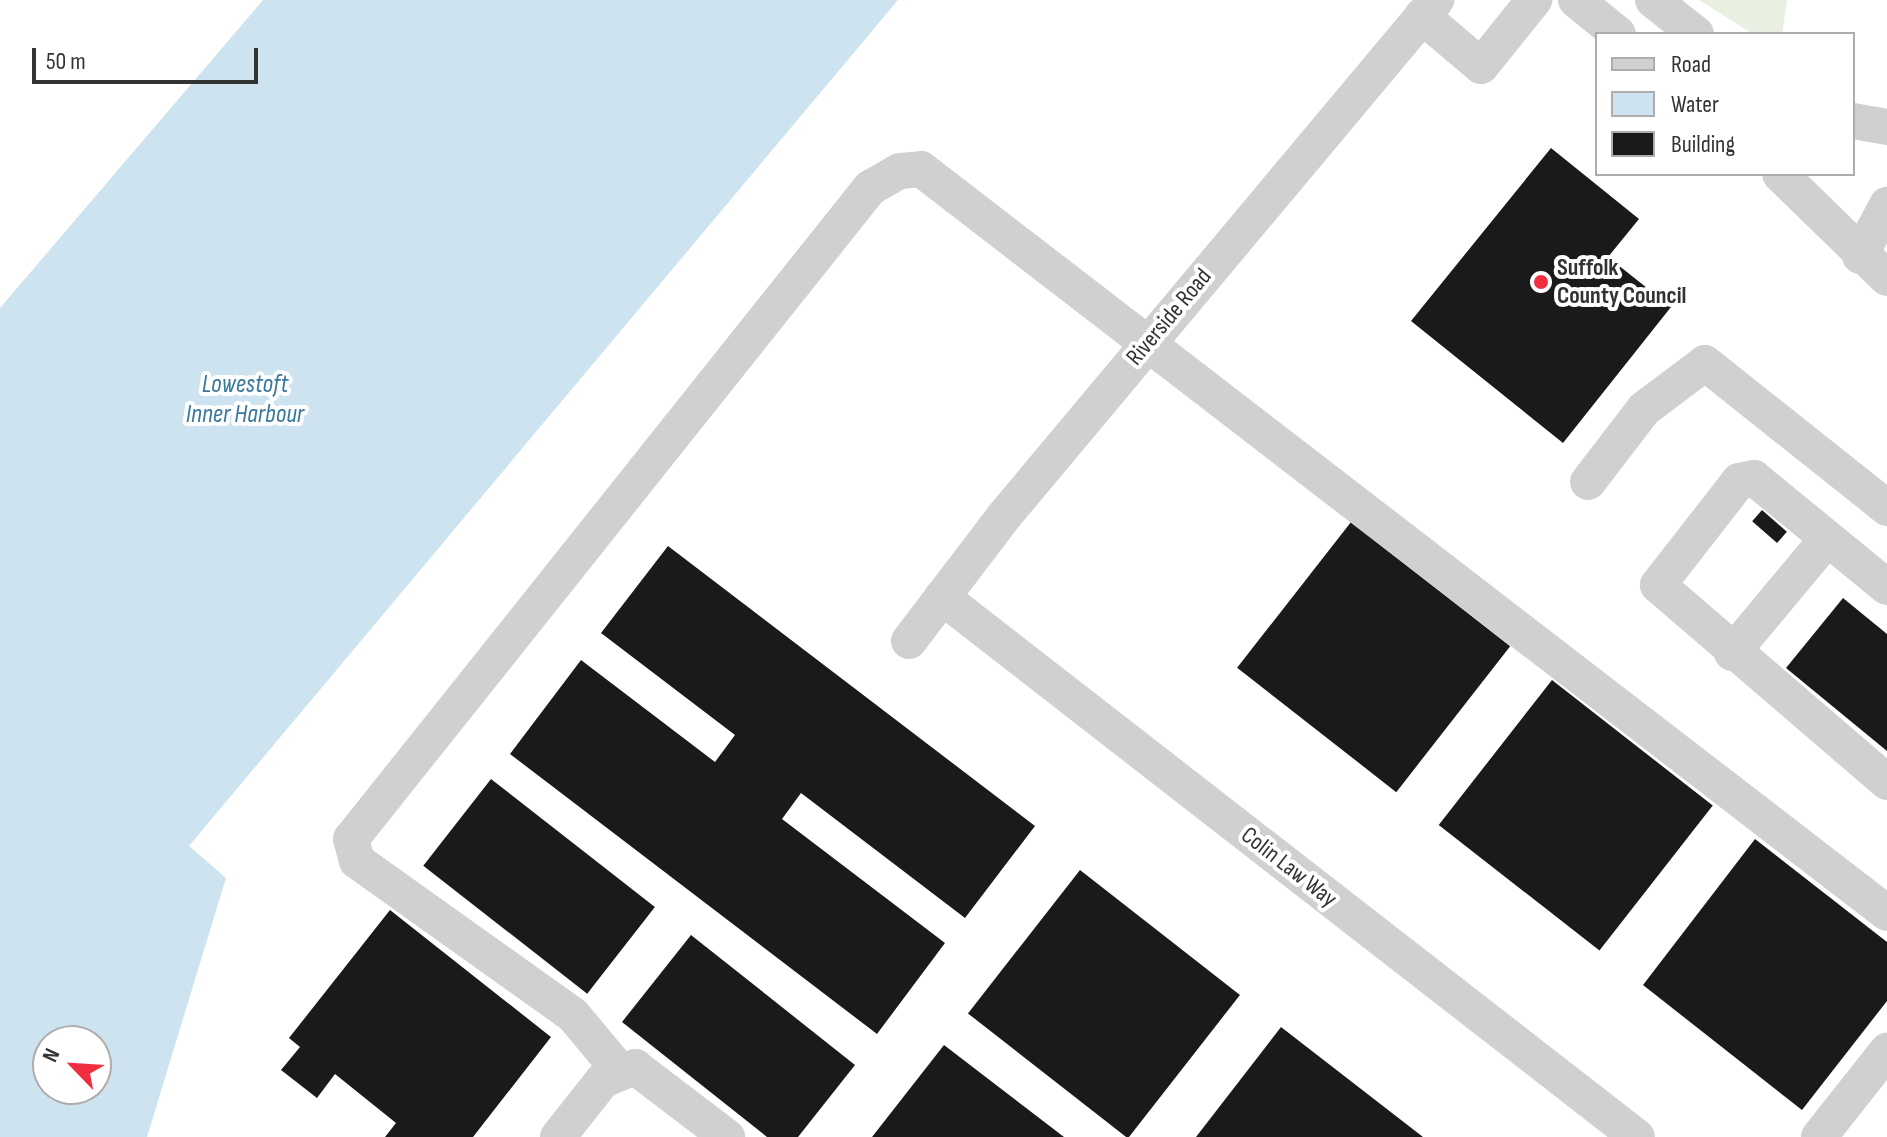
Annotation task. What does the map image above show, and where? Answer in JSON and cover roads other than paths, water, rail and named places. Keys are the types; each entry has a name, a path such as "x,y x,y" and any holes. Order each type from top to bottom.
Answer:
{"street":[{"path":"1429,8 1481,66 1534,0"},
{"path":"1576,0 1616,32"},
{"path":"1653,0 1693,32"},
{"name":"Riverside Road","path":"909,641 1147,343 1429,8"},
{"path":"1855,121 1887,127"},
{"path":"619,1070 573,1015 357,861 351,839 360,819 870,188 900,171 921,169 1887,913"},
{"path":"1782,176 1860,256 1887,278"},
{"path":"1860,256 1887,205"},
{"path":"1588,482 1644,409 1705,363 1887,508"},
{"path":"1887,587 1773,490 1754,478 1739,481 1658,585 1732,653 1887,782"},
{"path":"1732,653 1827,539"},
{"name":"Colin Law Way","path":"942,597 1637,1137"},
{"path":"1819,1137 1887,1051"},
{"path":"558,1137 619,1070 635,1067 727,1137"}],"water":[{"name":"Lowestoft Inner Harbour","path":"263,0 898,0 189,846 226,878 147,1137 0,1137 0,308"}],"place":[{"name":"Suffolk County Council","path":"1541,282"}]}
